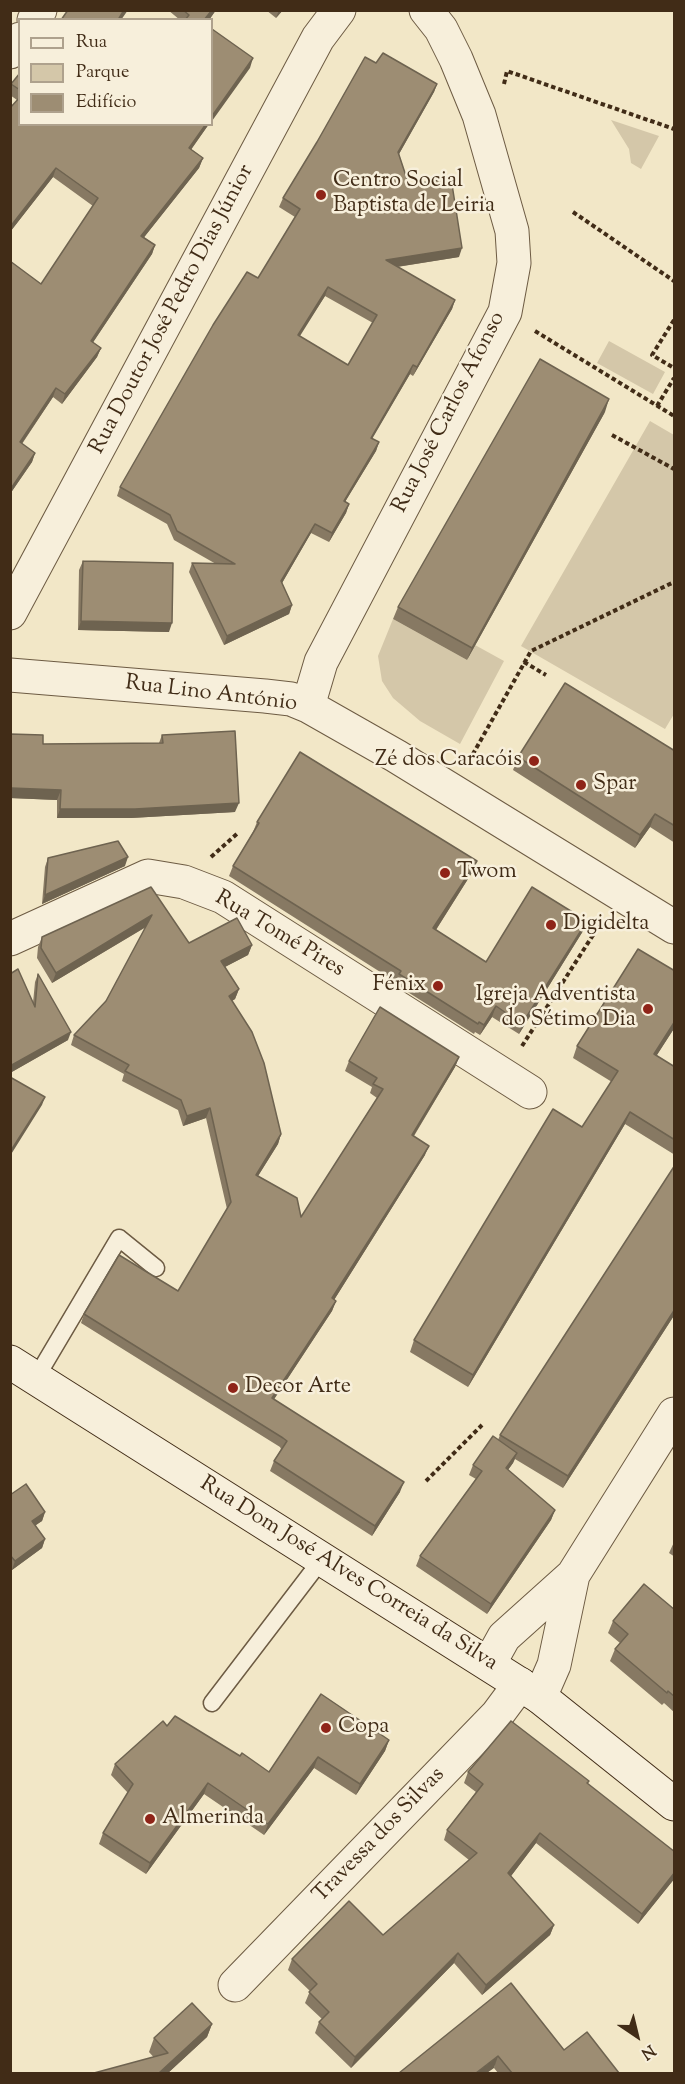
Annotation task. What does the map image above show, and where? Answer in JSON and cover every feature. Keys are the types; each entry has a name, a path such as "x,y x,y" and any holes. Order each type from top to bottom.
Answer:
{"street":[{"name":"Rua Doutor José Pedro Dias Júnior","path":"10,613 318,38 339,10"},
{"name":"Rua José Carlos Afonso","path":"308,706 321,662 505,312 514,263 512,231 479,116 441,28 426,10"},
{"name":"Rua Lino António","path":"10,675 291,699 308,706 452,791 675,927"},
{"name":"Rua Tomé Pires","path":"10,939 148,876 184,882 224,897 530,1092"},
{"name":"Rua Dom José Alves Correia da Silva","path":"17,1368 530,1690 675,1804"},
{"path":"489,1664 504,1637 573,1575 675,1414"},
{"path":"530,1690 554,1665 573,1575"},
{"name":"Travessa dos Silvas","path":"236,1985 497,1715 530,1690"}],"lane":[{"path":"17,1368 119,1238 156,1268"},
{"path":"212,1703 322,1559"}],"path":[{"path":"503,93 507,71 675,129"},
{"path":"573,212 675,281"},
{"path":"505,312 675,417"},
{"path":"675,320 651,355 675,368"},
{"path":"657,406 675,378"},
{"path":"612,435 675,469"},
{"path":"452,791 531,651 675,582"},
{"path":"524,662 546,675"},
{"path":"521,1048 620,892"},
{"path":"426,1481 482,1425"}],"green space":[{"path":"611,120 659,136 641,169 631,163 629,149"},
{"path":"609,341 665,372 653,394 597,363"},
{"path":"650,421 674,435 674,714 665,729 521,646"},
{"path":"393,619 467,660 475,645 504,661 460,744 420,721 393,698 382,681 378,656"}],"building":[{"path":"68,10 124,10 119,18 62,18"},
{"path":"183,10 212,10 206,18 187,18 189,15"},
{"path":"213,30 253,58 213,115"},
{"path":"383,53 437,84 398,152 409,185 451,178 462,248 386,260 455,300 417,367 413,365 371,438 379,442 344,501 349,504 332,533 315,524 281,581 292,605 227,636 192,563 235,564 177,531 170,515 120,487 213,325 247,272 258,278 300,209 283,198 365,57 376,63","holes":["328,287 377,315 348,365 298,335"]},
{"path":"18,75 18,89 11,84"},
{"path":"18,99 18,126 205,126 189,148 203,158 141,236 155,245 91,341 101,348 65,394 56,388 20,442 35,453 10,490 10,261 41,284 98,198 56,168 10,227 10,108"},
{"path":"540,359 609,399 472,648 398,607"},
{"path":"83,561 173,563 172,623 81,621"},
{"path":"565,683 675,751 675,826 655,814 640,835 518,757"},
{"path":"235,731 239,803 135,809 60,809 61,790 11,788 10,792 10,734 43,735 43,744 163,743 162,735"},
{"path":"300,752 477,861 433,928 486,962 532,887 587,921 522,1024 496,1006 484,1025 479,1022 478,1024 399,974 401,971 233,866"},
{"path":"118,841 128,857 45,895 48,858"},
{"path":"151,887 189,943 237,918 252,945 221,961 239,989 229,996 252,1032 264,1063 281,1134 256,1175 297,1198 301,1217 383,1089 373,1084 377,1078 349,1061 380,1007 459,1057 412,1135 429,1146 332,1298 336,1301 272,1398 404,1482 375,1526 274,1461 287,1441 283,1438 84,1314 119,1255 178,1291 231,1202 210,1108 187,1116 181,1100 125,1071 129,1065 74,1035 106,1001 152,915 56,973 41,948 42,937"},
{"path":"638,949 675,971 675,1021 654,1054 675,1067 675,1140 630,1112 473,1375 414,1340 553,1109 582,1127 618,1071 577,1046"},
{"path":"18,969 35,1007 38,974 71,1032 10,1066 10,974"},
{"path":"10,1077 45,1097 10,1152"},
{"path":"675,1165 675,1309 568,1476 500,1435"},
{"path":"493,1436 517,1453 506,1468 555,1510 491,1604 420,1556 482,1471 473,1465"},
{"path":"26,1484 45,1512 32,1521 45,1539 15,1561 10,1555 10,1495"},
{"path":"644,1584 675,1610 675,1697 668,1691 667,1693 615,1649 628,1634 613,1621"},
{"path":"321,1694 389,1740 360,1784 318,1757 268,1824 208,1783 150,1863 103,1833 133,1784 115,1764 163,1721 167,1726 175,1716 240,1756 242,1753 269,1772"},
{"path":"511,1721 589,1781 587,1783 675,1852 675,1872 642,1914 540,1833 508,1873 554,1925 486,1985 458,1953 355,2057 319,2022 329,2012 309,1992 317,1984 292,1959 349,1901 383,1935 477,1853 447,1830 483,1784 468,1772"},
{"path":"511,1983 564,2050 587,2032 619,2073 512,2073 498,2056 476,2073 399,2073"},
{"path":"192,2003 212,2024 159,2073 94,2073 168,2053 154,2038"}],"place":[{"name":"Centro Social Baptista de Leiria","path":"321,195"},
{"name":"Zé dos Caracóis","path":"534,761"},
{"name":"Spar","path":"581,785"},
{"name":"Twom","path":"445,873"},
{"name":"Digidelta","path":"551,925"},
{"name":"Fénix","path":"438,986"},
{"name":"Igreja Adventista do Sétimo Dia","path":"648,1009"},
{"name":"Decor Arte","path":"233,1388"},
{"name":"Copa","path":"326,1728"},
{"name":"Almerinda","path":"150,1819"}]}
